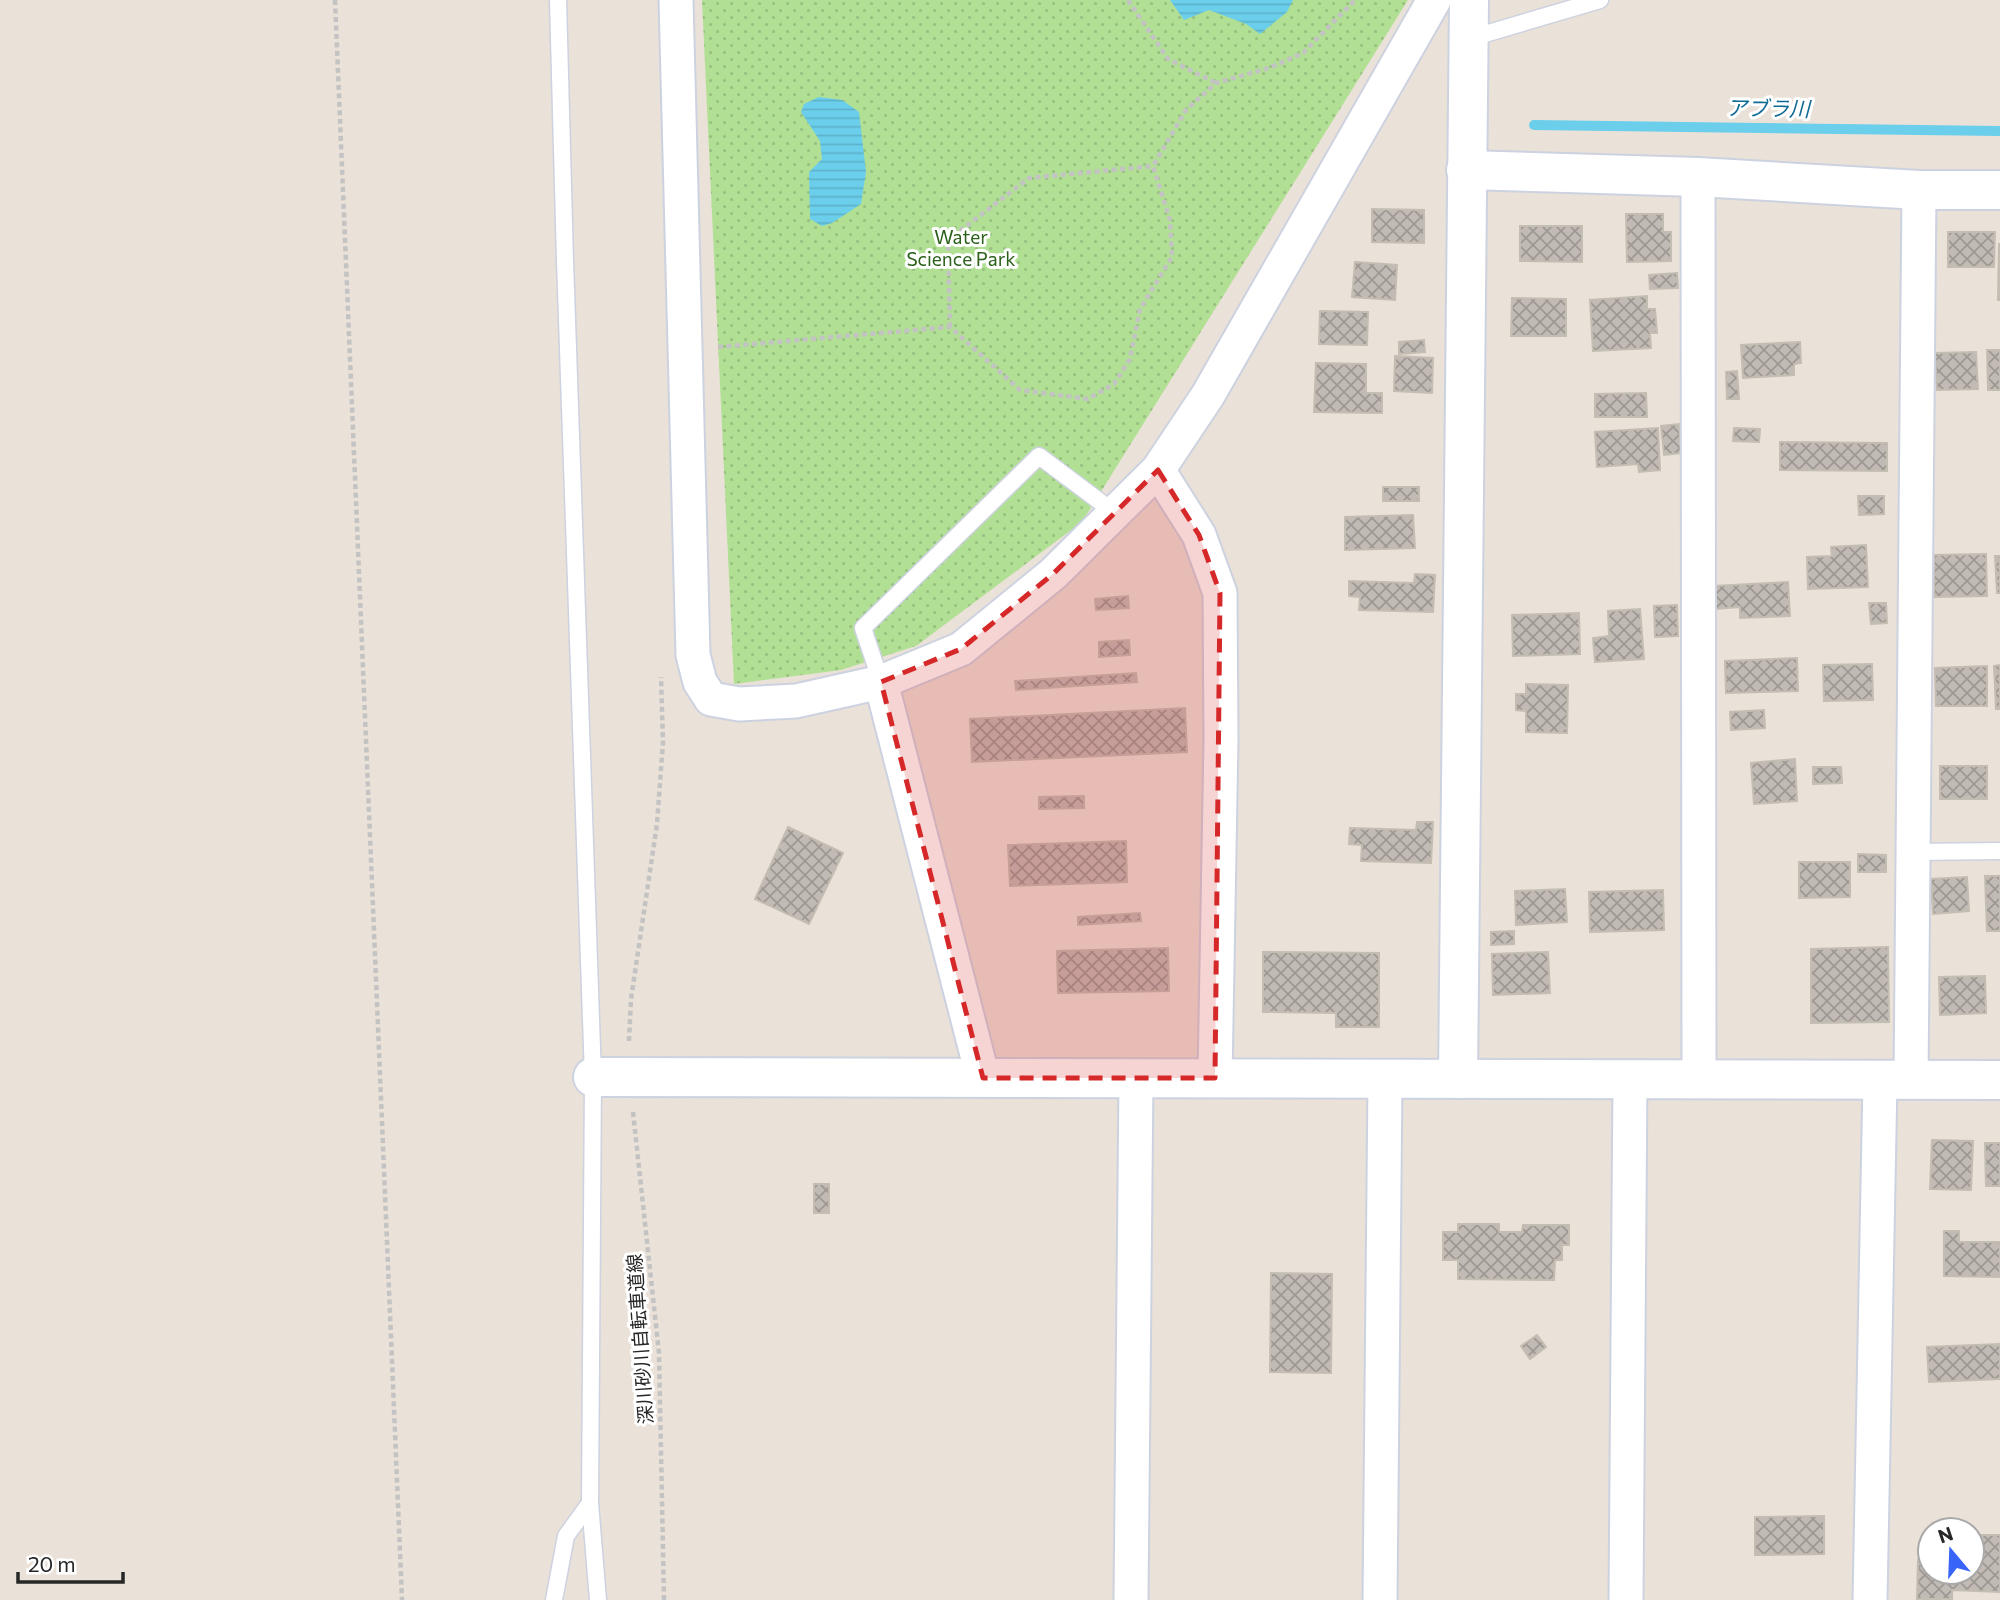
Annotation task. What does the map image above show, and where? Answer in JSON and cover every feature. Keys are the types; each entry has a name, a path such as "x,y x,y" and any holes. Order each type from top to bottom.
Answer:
{"street":[{"path":"676,0 693,655 700,682 712,699 739,704 796,701 881,682 961,649 1053,574 1158,470 1208,395 1434,0"},
{"path":"1458,1079 1469,0"},
{"path":"1466,170 1698,177 1919,190 2000,190"},
{"path":"1698,177 1699,1080"},
{"path":"1870,1600 1896,1080 1913,852 1919,190"},
{"path":"1158,470 1199,535 1220,593 1221,739 1215,1078"},
{"path":"881,682 983,1078"},
{"path":"611,1077 2000,1080"},
{"path":"1131,1600 1136,1078"},
{"path":"1380,1600 1385,1079"},
{"path":"1626,1600 1629,1079"}],"lane":[{"path":"558,0 565,261 611,1077 590,1503 598,1600"},
{"path":"1468,39 1600,0"},
{"path":"881,682 863,628 1039,456 1115,513"},
{"path":"1913,852 2000,851"},
{"path":"554,1600 566,1536 590,1503"}],"path":[{"path":"335,0 402,1600"},
{"path":"1128,0 1168,59 1216,83"},
{"path":"1153,166 1029,178 948,240 950,327 1020,390 1088,399 1114,384 1130,359 1140,309 1172,257 1170,220 1153,166 1186,110 1216,83 1269,68 1303,53 1355,0"},
{"path":"685,350 950,327"},
{"name":"深川砂川自転車道線","path":"661,673 663,743 657,824 631,999 629,1033 611,1077 659,1353 664,1600"}],"highlighted area":[{"path":"1158,470 1199,535 1220,593 1215,1078 983,1078 881,682 961,649 1053,574"}],"green space":[{"name":"Water Science Park","path":"702,0 1408,0 1082,522 916,646 841,670 734,684"}],"water":[{"path":"1170,0 1293,0 1287,12 1260,34 1246,24 1209,10 1184,20"},
{"path":"819,97 842,100 859,112 866,172 861,204 832,223 822,226 810,219 809,172 822,159 820,141 801,112 804,104"}],"building":[{"path":"1372,209 1424,210 1424,243 1372,242"},
{"path":"1626,214 1663,214 1663,232 1671,232 1671,261 1627,262"},
{"path":"1520,226 1582,226 1582,262 1520,261"},
{"path":"1948,232 1995,232 1994,267 1948,267"},
{"path":"1999,244 2000,300 1998,300"},
{"path":"1355,262 1397,265 1395,300 1352,297"},
{"path":"1677,273 1678,288 1650,289 1649,275"},
{"path":"1647,296 1647,309 1655,309 1657,333 1650,333 1651,348 1593,351 1590,300"},
{"path":"1512,298 1566,299 1566,336 1511,336"},
{"path":"1320,311 1368,312 1367,345 1319,344"},
{"path":"1424,340 1425,352 1399,354 1399,342"},
{"path":"1800,342 1801,363 1794,364 1794,375 1743,378 1741,345"},
{"path":"1987,350 2000,350 2000,390 1988,390"},
{"path":"1976,352 1978,389 1937,390 1935,353"},
{"path":"1395,356 1433,358 1432,393 1394,391"},
{"path":"1316,363 1366,364 1366,393 1382,393 1382,413 1314,412"},
{"path":"1737,371 1739,399 1727,399 1726,372"},
{"path":"1646,393 1647,417 1595,417 1595,394"},
{"path":"1679,424 1681,453 1664,455 1661,426"},
{"path":"1658,428 1660,470 1639,472 1638,464 1597,467 1595,432"},
{"path":"1734,428 1760,429 1759,442 1733,441"},
{"path":"1780,442 1887,443 1887,471 1780,470"},
{"path":"1383,487 1419,487 1419,501 1383,501"},
{"path":"1858,496 1884,496 1884,514 1859,515"},
{"path":"1413,515 1415,548 1345,550 1345,517"},
{"path":"1866,545 1868,587 1808,589 1807,557 1832,556 1831,547"},
{"path":"1986,554 1987,596 1934,597 1934,555"},
{"path":"1995,556 2000,556 2000,593 1997,593"},
{"path":"1415,574 1435,575 1433,612 1359,610 1360,597 1349,596 1349,581 1414,583"},
{"path":"1788,582 1790,616 1740,618 1740,607 1715,609 1714,586"},
{"path":"1128,596 1129,608 1096,610 1095,599"},
{"path":"1869,603 1886,603 1887,623 1871,624"},
{"path":"1677,605 1678,636 1655,637 1654,606"},
{"path":"1640,609 1644,659 1595,662 1593,638 1609,636 1608,611"},
{"path":"1579,613 1580,654 1513,656 1512,615"},
{"path":"1129,640 1130,655 1099,657 1099,642"},
{"path":"1797,658 1798,691 1726,693 1725,661"},
{"path":"1872,664 1873,700 1824,701 1823,665"},
{"path":"2000,665 2000,709 1996,709 1994,666"},
{"path":"1987,666 1987,706 1936,706 1935,668"},
{"path":"1136,673 1137,682 1016,690 1015,681"},
{"path":"1526,684 1568,685 1567,733 1526,732 1526,711 1516,710 1516,694 1526,694"},
{"path":"1185,708 1187,752 972,762 970,719"},
{"path":"1764,710 1765,728 1731,730 1730,712"},
{"path":"1795,759 1797,801 1754,804 1751,763"},
{"path":"1940,766 1987,766 1987,799 1940,799"},
{"path":"1813,767 1841,767 1842,783 1813,784"},
{"path":"1084,796 1084,808 1039,809 1039,797"},
{"path":"1417,822 1433,822 1431,863 1361,861 1362,845 1349,844 1350,828 1416,830"},
{"path":"788,827 843,853 809,924 755,899"},
{"path":"1126,841 1127,882 1010,886 1008,845"},
{"path":"1858,854 1886,855 1886,872 1858,872"},
{"path":"1799,862 1850,862 1850,897 1799,898"},
{"path":"1985,876 2000,876 2000,931 1987,931"},
{"path":"1967,877 1969,911 1933,914 1931,879"},
{"path":"1565,889 1567,922 1516,925 1515,891"},
{"path":"1663,890 1664,930 1590,932 1589,892"},
{"path":"1140,913 1141,921 1078,925 1078,917"},
{"path":"1514,931 1514,944 1491,945 1491,932"},
{"path":"1888,947 1889,1022 1811,1023 1811,949"},
{"path":"1168,948 1169,991 1058,993 1057,951"},
{"path":"1263,952 1379,953 1379,1027 1336,1027 1336,1013 1263,1012"},
{"path":"1548,952 1550,993 1493,995 1492,954"},
{"path":"1985,976 1986,1013 1940,1015 1939,977"},
{"path":"1932,1140 1973,1141 1971,1190 1930,1189"},
{"path":"1985,1143 2000,1143 2000,1186 1986,1186"},
{"path":"814,1184 829,1184 829,1213 814,1213"},
{"path":"1458,1224 1499,1224 1499,1232 1522,1232 1523,1225 1569,1225 1569,1245 1562,1245 1562,1260 1555,1260 1554,1280 1458,1279 1458,1260 1443,1260 1443,1232 1458,1232"},
{"path":"1944,1231 1959,1231 1959,1242 2000,1242 2000,1277 1944,1276"},
{"path":"1271,1273 1332,1274 1331,1373 1270,1372"},
{"path":"1537,1335 1546,1347 1530,1359 1521,1346"},
{"path":"2000,1344 2000,1379 1929,1382 1927,1347"},
{"path":"1824,1516 1824,1554 1755,1555 1755,1517"},
{"path":"1986,1535 2000,1535 2000,1592 1952,1590 1952,1599 1917,1599 1917,1586 1986,1586"}],"waterway":[{"name":"アブラ川","path":"1534,125 2000,131"}]}
